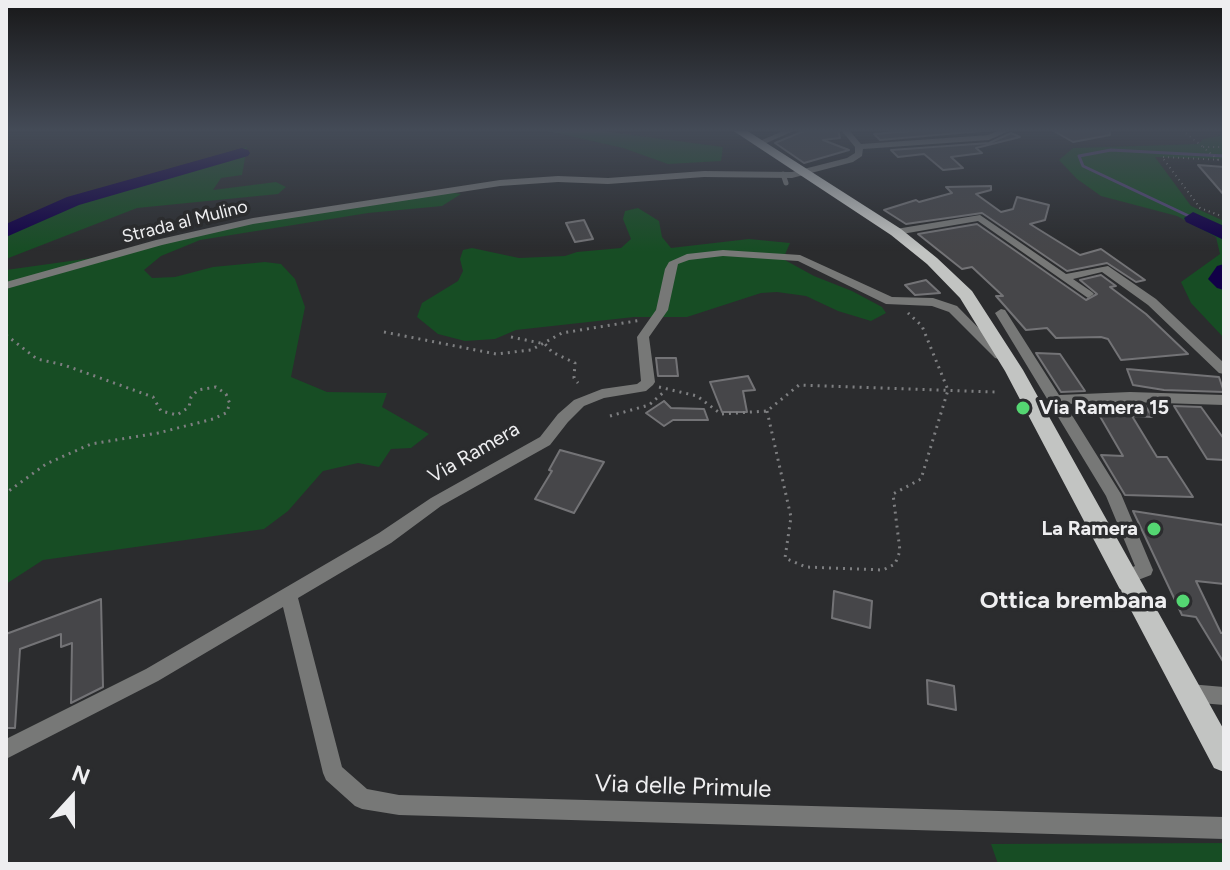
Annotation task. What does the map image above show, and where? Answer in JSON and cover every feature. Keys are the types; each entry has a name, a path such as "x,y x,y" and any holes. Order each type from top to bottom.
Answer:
{"main road":[{"path":"805,172 896,232 938,266 966,295 1014,370 1224,758"}],"street":[{"name":"Strada al Mulino","path":"6,286 160,242 253,221 481,185 704,174 785,179 810,171"},
{"path":"896,232 980,218 1088,294"},
{"path":"648,382 643,337 662,310 674,262 687,257 723,253 800,258 890,301 933,302 953,309 1014,370"},
{"path":"1066,277 1104,268 1152,302 1224,370"},
{"path":"1001,313 1111,490 1145,570 1125,578"},
{"name":"Via Ramera","path":"6,749 152,675 289,596 385,538 436,502 545,441 579,403 602,394 641,388 648,382"},
{"path":"1055,400 1130,397 1224,400"},
{"path":"1077,488 1111,490"},
{"name":"Via delle Primule","path":"289,596 333,773 362,799 399,805 1224,828"},
{"path":"1189,693 1224,696"}],"path":[{"path":"1172,171 1200,208 1224,217"},
{"path":"767,411 791,517 785,558 806,567 883,570 895,564 900,551 893,494 921,479 948,390 922,326 904,309 905,302"},
{"path":"384,332 496,354 531,350 562,333 654,321"},
{"path":"6,335 37,359 64,365 153,397 161,411 177,415 189,407 191,397 198,390 216,387 226,394 230,404 226,413 213,419 158,433 91,444 46,464 6,493"},
{"path":"511,337 545,344 552,352 575,363 574,378 578,383"},
{"path":"648,382 665,391 697,396 721,414 767,411 799,385 996,392"},
{"path":"610,416 649,405 665,391"}],"green space":[{"path":"168,171 243,171 242,175 221,178 213,190 276,182 286,187 278,194 137,208 6,259 6,225 64,202"},
{"path":"1069,171 1165,171 1191,206 1224,221 1224,338 1191,303 1181,282 1220,254 1216,237 1177,216 1101,196"},
{"path":"436,190 461,194 442,206 368,213 200,240 161,256 144,270 152,278 175,277 213,267 265,262 281,264 295,279 305,307 291,377 327,392 387,393 382,407 429,434 411,448 391,449 379,467 358,463 323,471 288,511 264,529 43,560 6,584 6,270 92,258 254,219"},
{"path":"638,208 659,221 662,237 671,248 749,239 790,243 783,259 852,291 882,307 886,313 871,321 838,311 806,296 761,293 687,317 634,317 516,330 495,339 465,341 438,334 417,317 422,303 458,281 463,271 460,259 463,250 472,248 519,258 565,256 621,248 631,239 623,219 625,211"},
{"path":"1224,843 1224,864 998,864 991,844"}],"building":[{"path":"1203,171 1224,171 1224,195"},
{"path":"991,186 991,190 976,194 1001,212 1013,209 1017,197 1049,205 1045,220 1030,224 1080,255 1101,249 1145,280 1136,282 1107,263 1067,271 982,213 906,224 884,210 952,193 946,187"},
{"path":"584,220 593,239 575,242 566,223"},
{"path":"977,224 1086,300 1097,294 1080,280 1101,275 1116,286 1110,287 1146,314 1188,354 1121,360 1108,339 1056,338 1047,328 1026,330 996,296 1003,296 972,267 962,269 918,234"},
{"path":"926,280 940,293 915,295 905,285"},
{"path":"1036,353 1060,354 1085,391 1061,392"},
{"path":"656,358 676,358 678,376 658,376"},
{"path":"1127,369 1219,377 1224,392 1164,390 1133,385"},
{"path":"748,376 755,390 743,391 747,412 722,412 710,382"},
{"path":"664,401 671,408 704,409 708,420 673,420 664,426 646,413"},
{"path":"1145,405 1152,417 1132,416 1157,457 1167,457 1193,497 1125,495 1101,455 1123,456 1094,406"},
{"path":"1174,406 1201,407 1224,439 1224,460 1207,459"},
{"path":"560,450 604,462 574,513 535,499 552,471 549,470"},
{"path":"1133,511 1224,525 1224,584 1196,581 1221,633 1224,633 1224,663 1196,617 1182,615"},
{"path":"834,591 872,601 870,628 832,618"},
{"path":"101,599 103,687 71,703 72,643 61,647 61,634 20,649 15,728 6,728 6,634"},
{"path":"927,680 954,686 956,710 928,704"}],"waterway":[{"path":"6,231 73,201 180,171"},
{"path":"1093,171 1193,218"},
{"path":"1193,218 1224,234"},
{"path":"1224,270 1218,279 1224,284"}],"place":[{"name":"Via Ramera 15","path":"1023,408"},
{"name":"La Ramera","path":"1154,529"},
{"name":"Ottica brembana","path":"1183,601"}]}
